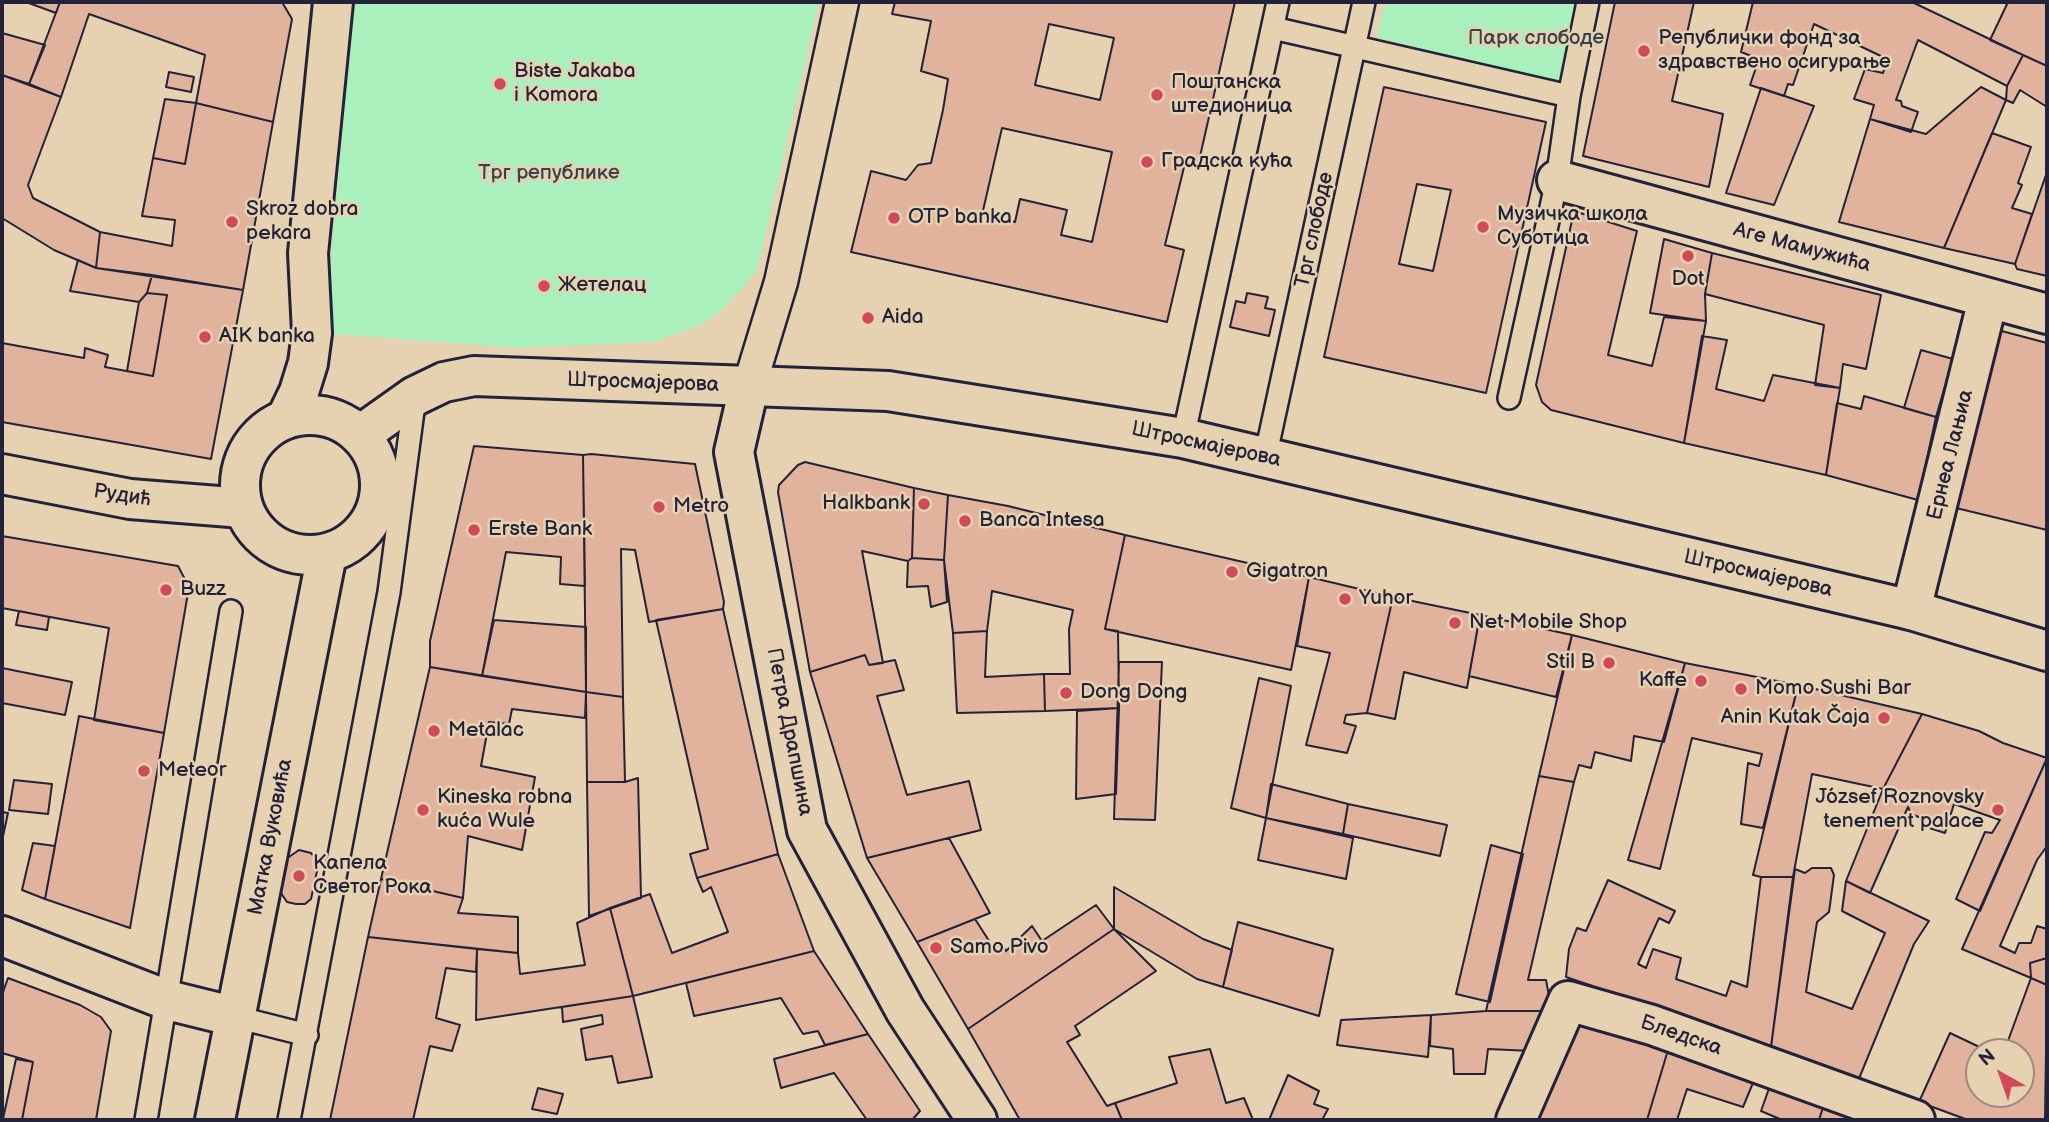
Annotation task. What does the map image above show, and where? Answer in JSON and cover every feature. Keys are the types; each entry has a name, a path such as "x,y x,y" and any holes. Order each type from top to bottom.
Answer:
{"street":[{"path":"286,419 299,392 308,363 312,333 308,253 333,2"},
{"path":"750,387 781,282 842,2"},
{"name":"Аге Мамужића","path":"1557,180 2047,314"},
{"name":"Ернеа Лањиа","path":"1911,610 1988,299"},
{"name":"Штросмајерова","path":"360,435 415,396 444,382 474,376 888,391 1183,438 1911,610 2047,651"},
{"name":"Петра Драпшина","path":"750,387 734,452 807,830 905,1010 977,1120"},
{"path":"306,415 325,416 344,423 360,435 373,452 380,472 380,494 375,514 363,532 347,546 327,554 306,556 276,547 252,526 243,508 239,486 243,465 252,445 267,429 286,419 306,415"},
{"name":"Рудић","path":"2,474 130,499 243,508"},
{"name":"Матка Вуковића","path":"215,1120 327,554"},
{"path":"2,936 167,1000 236,1017"},
{"name":"Бледска","path":"1517,1120 1568,1001 1652,1025 1915,1120"}],"lane":[{"path":"1183,438 1278,2"},
{"name":"Трг слободе","path":"1265,457 1364,2"},
{"path":"1509,398 1557,180 1569,96 1588,2"},
{"path":"1272,28 1569,96"},
{"path":"289,1120 389,592 415,396"},
{"path":"146,1120 231,611"},
{"path":"236,1017 307,1035"}],"green space":[{"name":"Трг републике","path":"354,2 819,2 757,271 720,312 698,326 653,342 516,348 324,333"},
{"name":"Парк слободе","path":"1385,2 1584,2 1564,83 1377,38"}],"building":[{"path":"26,2 60,2 56,13"},
{"path":"60,2 282,2 292,19 273,122 196,103 205,55 89,14 61,97 29,84"},
{"name":"Градска кућа","path":"895,2 1235,2 1199,161 1186,159 1165,245 1184,250 1167,322 851,252 871,171 906,180 918,165 931,163 943,110 948,79 921,71 931,21 892,14","holes":["1049,24 1114,38 1100,100 1035,85","1002,128 1112,152 1092,242 1061,235 1067,210 1020,199 1015,222 982,215"]},
{"name":"Републички фонд за здравствено осигурање","path":"1615,2 1694,2 1672,101 1723,114 1709,187 1583,156"},
{"path":"1753,2 1912,2 2023,55 2007,86 1918,40 1896,100 1901,101 1902,106 1918,112 1911,132 1870,119 1874,105 1854,99 1865,69 1883,73 1887,59 1814,24 1793,85 1788,84 1784,96 1750,85 1759,59 1741,52"},
{"path":"2008,2 2047,2 2047,66 1990,40"},
{"path":"2,33 45,45 29,84 2,75"},
{"path":"2023,55 2047,66 2047,107 2020,90 2013,103 2006,100 2007,86"},
{"path":"169,72 194,77 191,92 166,87"},
{"path":"2,75 61,97 28,185 33,198 100,232 96,268 54,250 2,218"},
{"name":"Музичка школа Суботица","path":"1384,87 1546,122 1486,393 1324,357","holes":["1417,184 1451,190 1433,271 1399,264"]},
{"path":"1981,87 2006,100 1944,248 1839,222 1870,119 1926,134"},
{"path":"1761,88 1814,106 1774,205 1726,193"},
{"path":"165,99 196,103 185,164 153,158"},
{"path":"196,103 273,122 243,290 96,268 100,232 172,246 175,220 142,216 153,158 185,164"},
{"path":"1992,133 2031,147 2018,183 2022,185 2012,208 2032,214 2015,264 1944,248"},
{"path":"2047,172 2047,276 2017,269 2015,264"},
{"path":"1574,211 1637,231 1608,355 1652,366 1664,317 1706,321 1684,443 1551,410 1542,402 1536,385"},
{"path":"1664,239 1712,253 1705,294 1706,321 1650,313"},
{"path":"1712,253 1881,295 1866,369 1843,364 1840,388 1815,385 1824,325 1705,294"},
{"path":"78,260 96,268 152,275 147,293 139,302 70,291"},
{"path":"152,275 243,290 211,459 2,422 2,343 84,358 85,348 108,355 105,367 153,376 167,295 147,293"},
{"path":"147,293 167,295 153,376 127,371 139,302"},
{"path":"1247,293 1268,297 1265,308 1275,310 1269,336 1230,327 1236,301 1245,303"},
{"path":"1994,329 2047,343 2047,530 1952,507"},
{"path":"1702,336 1727,340 1716,389 1764,401 1773,375 1840,388 1826,475 1684,443"},
{"path":"1921,350 1953,359 1936,417 1904,408"},
{"path":"1864,396 1936,417 1918,500 1826,475 1837,403 1861,409"},
{"path":"474,446 583,455 585,586 560,584 561,557 506,552 482,676 430,667 430,641"},
{"path":"583,455 695,464 724,602 723,609 649,622 635,550 621,549 623,697 586,692"},
{"path":"805,462 914,488 912,558 908,561 862,551 883,663 869,665 865,655 810,672 778,492 779,485 798,465"},
{"path":"914,488 948,495 944,560 912,558"},
{"path":"948,495 1008,506 1125,535 1105,629 1118,631 1119,708 1045,711 1044,674 1070,674 1069,629 1073,610 992,591 987,631 953,633 944,560"},
{"path":"1125,535 1309,577 1291,670 1105,629"},
{"path":"2,536 178,566 189,587 164,733 94,720 109,628 2,608"},
{"path":"912,558 944,560 947,602 931,607 928,586 907,587 908,561"},
{"path":"1309,577 1393,597 1367,713 1346,715 1344,723 1356,726 1347,753 1306,745 1330,653 1297,646"},
{"path":"1393,597 1480,615 1467,688 1404,672 1395,719 1367,713"},
{"path":"723,609 778,854 697,878 690,854 708,849 656,620"},
{"path":"19,611 49,617 47,630 16,625"},
{"path":"1480,615 1572,635 1556,697 1469,676"},
{"path":"494,620 586,627 586,692 482,676"},
{"path":"987,631 985,677 1044,674 1045,711 957,713 953,633"},
{"path":"1572,635 1685,663 1664,742 1634,736 1631,761 1595,752 1591,768 1579,765 1574,782 1539,776"},
{"path":"865,655 869,665 895,660 904,690 877,696 907,795 969,781 981,830 867,858 810,672"},
{"path":"1119,662 1162,662 1155,820 1114,819"},
{"path":"1685,663 1798,685 1763,828 1741,824 1748,763 1759,766 1762,754 1692,738 1660,869 1628,860"},
{"path":"430,667 586,692 585,718 512,709 509,724 489,722 481,766 535,777 522,850 468,836 463,898 381,879"},
{"path":"2,668 72,682 65,715 2,703"},
{"path":"1259,678 1291,686 1266,818 1231,808"},
{"path":"1798,685 1922,714 1883,789 1812,774 1793,877 1761,877 1753,875"},
{"path":"586,692 623,697 625,782 587,782"},
{"path":"1119,708 1116,794 1076,799 1077,711"},
{"name":"József Roznovsky tenement palace","path":"1922,714 1979,731 2003,743 2047,758 1980,911 1956,899 1985,832 1992,833 2000,820 1954,804 1945,833 1923,826 1924,819 1911,814 1908,807 1870,893 1846,881 1883,789"},
{"path":"79,716 164,733 130,928 45,899"},
{"path":"2047,758 2047,846 2037,860 2000,946 2015,953 2019,943 2031,943 2037,926 2047,929 2047,958 2030,963 2031,978 1962,949"},
{"path":"1539,776 1574,782 1528,980 1546,980 1550,1001 1545,1011 1486,1011"},
{"path":"638,778 641,898 589,916 587,782 625,782"},
{"path":"14,780 52,784 48,814 9,810"},
{"path":"1271,784 1348,804 1343,834 1266,818"},
{"path":"1348,804 1447,825 1440,856 1343,834"},
{"path":"2,812 8,813 2,841"},
{"path":"1266,818 1353,838 1346,879 1258,860"},
{"path":"949,838 990,913 917,942 867,858"},
{"path":"33,843 55,846 45,899 22,890"},
{"path":"1491,845 1523,854 1490,1002 1456,994"},
{"name":"Капела Светог Рока","path":"299,850 311,853 319,862 311,899 305,904 287,902 279,890 286,859"},
{"path":"778,854 814,951 633,996 610,908 650,894 672,953 728,932 711,887 703,892 697,878"},
{"path":"1812,868 1831,868 1834,875 1829,912 1817,922 1806,992 1852,1009 1885,933 1842,911 1846,881 1929,921 1914,944 1858,1081 1771,1047 1795,869 1805,873"},
{"path":"1761,877 1793,877 1771,1047 1566,977 1569,949 1577,928 1586,931 1608,880 1675,911 1669,923 1659,918 1638,964 1646,968 1653,949 1681,958 1676,979 1726,996 1731,981 1747,987"},
{"path":"381,879 463,898 458,913 518,917 518,953 368,937"},
{"path":"1114,887 1203,939 1232,950 1223,987 1197,979 1114,929"},
{"path":"1096,905 1114,929 968,1029 917,942 975,919 993,947 1001,943 1006,951 1032,926 1042,941"},
{"path":"610,908 633,996 476,1020 477,949 518,953 520,974 585,965 577,923"},
{"path":"1238,922 1333,949 1319,1016 1223,987"},
{"path":"1114,929 1156,971 1075,1026 1080,1035 1067,1042 1107,1106 1115,1103 1122,1120 1020,1120 968,1029"},
{"path":"368,937 477,949 476,972 446,968 436,1018 460,1025 452,1051 430,1046 413,1120 330,1120"},
{"path":"814,951 868,1034 825,1045 818,1031 803,1034 781,998 694,1016 686,983"},
{"path":"2047,958 2047,985 2031,978 2030,963"},
{"path":"8,978 80,1005 101,1017 111,1031 96,1120 22,1120 33,1062 2,1053 2,995"},
{"path":"2031,978 2047,985 2045,1120 1968,1120 1919,1102 1950,1033 1965,1040 1965,1108 2035,1108 2035,1038 2009,1038"},
{"path":"633,996 652,1077 618,1083 612,1056 586,1060 581,1029 603,1024 602,1015 563,1022 562,1007"},
{"path":"1545,1011 1532,1051 1488,1049 1485,1074 1454,1074 1453,1049 1430,1046 1431,1015"},
{"path":"1431,1015 1428,1057 1337,1045 1341,1020"},
{"path":"1582,1019 1668,1050 1647,1120 1538,1120"},
{"path":"868,1034 920,1111 912,1120 867,1120 834,1073 781,1088 774,1059"},
{"path":"1210,1049 1226,1103 1244,1098 1253,1120 1122,1120 1115,1103 1177,1083 1169,1057"},
{"path":"1668,1050 1755,1078 1743,1107 1687,1089 1677,1120 1647,1120"},
{"path":"16,1059 33,1062 22,1120 9,1120 3,1119"},
{"path":"1288,1075 1319,1091 1314,1104 1328,1109 1322,1120 1269,1120"},
{"path":"1771,1083 1824,1104 1819,1120 1782,1120 1761,1111"},
{"path":"538,1088 563,1094 557,1114 532,1109"},
{"path":"1824,1104 1868,1120 1819,1120"}],"place":[{"name":"Републички фонд за здравствено осигурање","path":"1644,51"},
{"name":"Biste Jakaba i Komora","path":"500,84"},
{"name":"Поштанска штедионица","path":"1157,95"},
{"name":"Градска кућа","path":"1147,162"},
{"name":"OTP banka","path":"894,218"},
{"name":"Skroz dobra pekara","path":"232,222"},
{"name":"Музичка школа Суботица","path":"1483,227"},
{"name":"Dot","path":"1688,256"},
{"name":"Жетелац","path":"544,286"},
{"name":"Aida","path":"868,318"},
{"name":"AIK banka","path":"205,337"},
{"name":"Halkbank","path":"924,504"},
{"name":"Metro","path":"659,507"},
{"name":"Banca Intesa","path":"965,521"},
{"name":"Erste Bank","path":"474,530"},
{"name":"Gigatron","path":"1232,572"},
{"name":"Buzz","path":"166,590"},
{"name":"Yuhor","path":"1345,599"},
{"name":"Net Mobile Shop","path":"1455,623"},
{"name":"Stil B","path":"1609,663"},
{"name":"Kaffe","path":"1701,681"},
{"name":"Momo Sushi Bar","path":"1741,689"},
{"name":"Dong Dong","path":"1066,693"},
{"name":"Anin Kutak Čaja","path":"1884,718"},
{"name":"Metalac","path":"434,731"},
{"name":"Meteor","path":"144,771"},
{"name":"Kineska robna kuća Wule","path":"423,810"},
{"name":"József Roznovsky tenement palace","path":"1998,810"},
{"name":"Капела Светог Рока","path":"299,876"},
{"name":"Samo Pivo","path":"936,948"}]}
